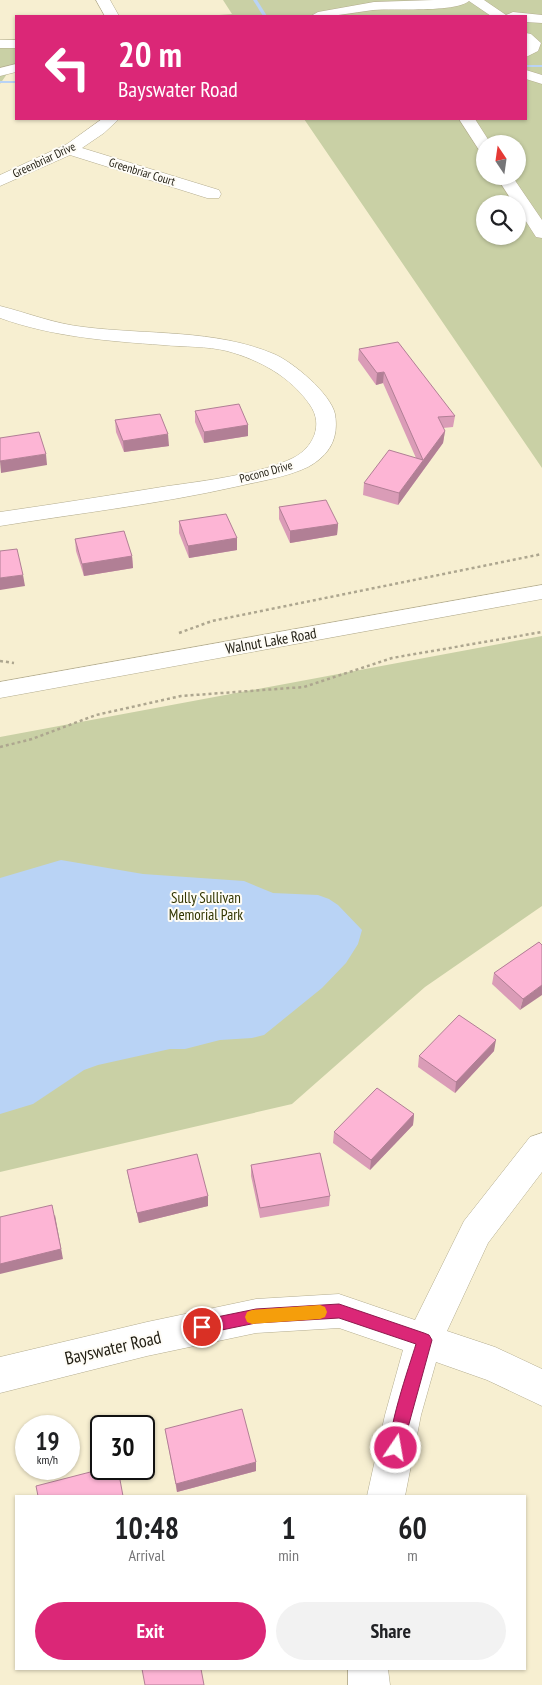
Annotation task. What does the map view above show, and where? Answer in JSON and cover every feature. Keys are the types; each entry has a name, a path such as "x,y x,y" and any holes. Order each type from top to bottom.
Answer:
{"street":[{"path":"103,0 111,15"},
{"path":"324,15 374,6 427,5 463,0"},
{"path":"476,0 498,15"},
{"path":"527,17 542,19"},
{"path":"527,38 534,42 533,48 527,52"},
{"path":"0,44 15,44"},
{"path":"0,72 15,68"},
{"path":"527,74 542,80"},
{"name":"Greenbriar Drive","path":"0,180 70,150 96,133 110,120"},
{"path":"468,120 477,135"},
{"name":"Greenbriar Court","path":"70,150 214,194"},
{"path":"510,185 542,233"},
{"name":"Pocono Drive","path":"0,312 26,321 83,333 228,345 269,359 301,380 312,392 324,411 327,429 321,446 301,462 272,472 206,487 0,519"},
{"name":"Walnut Lake Road","path":"0,690 542,592"},
{"path":"386,1495 403,1415 424,1340 476,1232 542,1147"},
{"name":"Bayswater Road","path":"0,1375 147,1339 256,1316 339,1311 496,1365 542,1388"},
{"path":"368,1670 369,1685"}],"path":[{"path":"170,636 212,621 542,554"},
{"path":"0,747 32,739 96,715 181,696 269,692 304,687 392,658 542,632"},
{"path":"0,661 15,663"}],"green space":[{"path":"223,0 542,0 542,468 305,120 527,120 527,15 219,15 232,14"},
{"path":"15,39 15,70 9,71 0,84 0,40"},
{"name":"Sully Sullivan Memorial Park","path":"542,636 542,906 425,987 292,1104 0,1172 0,737"}],"water":[{"path":"61,860 143,874 244,881 273,893 318,895 338,905 362,930 358,944 346,963 322,988 264,1035 252,1038 220,1040 185,1049 170,1049 98,1065 84,1070 33,1104 0,1114 0,878"}],"building":[{"path":"398,342 455,416 438,417 445,431 399,493 364,483 389,450 423,460 384,372 377,373 359,349"},
{"path":"239,404 248,425 204,432 195,411"},
{"path":"160,414 168,434 123,441 115,420"},
{"path":"39,432 46,454 0,461 0,438"},
{"path":"326,500 338,524 290,531 279,507"},
{"path":"226,514 237,538 188,546 179,521"},
{"path":"124,531 132,556 82,564 75,539"},
{"path":"17,549 23,575 0,578 0,551"},
{"path":"539,942 542,945 542,985 523,999 494,973"},
{"path":"459,1015 496,1040 456,1082 419,1056"},
{"path":"377,1088 414,1114 371,1160 334,1132"},
{"path":"320,1153 330,1196 260,1208 251,1165"},
{"path":"197,1154 208,1196 137,1213 127,1170"},
{"path":"52,1205 61,1249 0,1264 0,1217"},
{"path":"242,1409 256,1462 176,1484 165,1429"},
{"path":"90,1472 90,1480 120,1480 123,1495 38,1495 36,1486 59,1480 80,1480 80,1475"},
{"path":"142,1670 201,1670 204,1685 145,1685"}],"waterway":[{"path":"255,0 265,15"},
{"path":"527,66 542,66"},
{"path":"0,82 15,82"}],"slow traffic":[{"path":"252,1317 320,1312"}],"route":[{"path":"202,1327 256,1316 339,1311 424,1340 403,1415 396,1448"}]}
